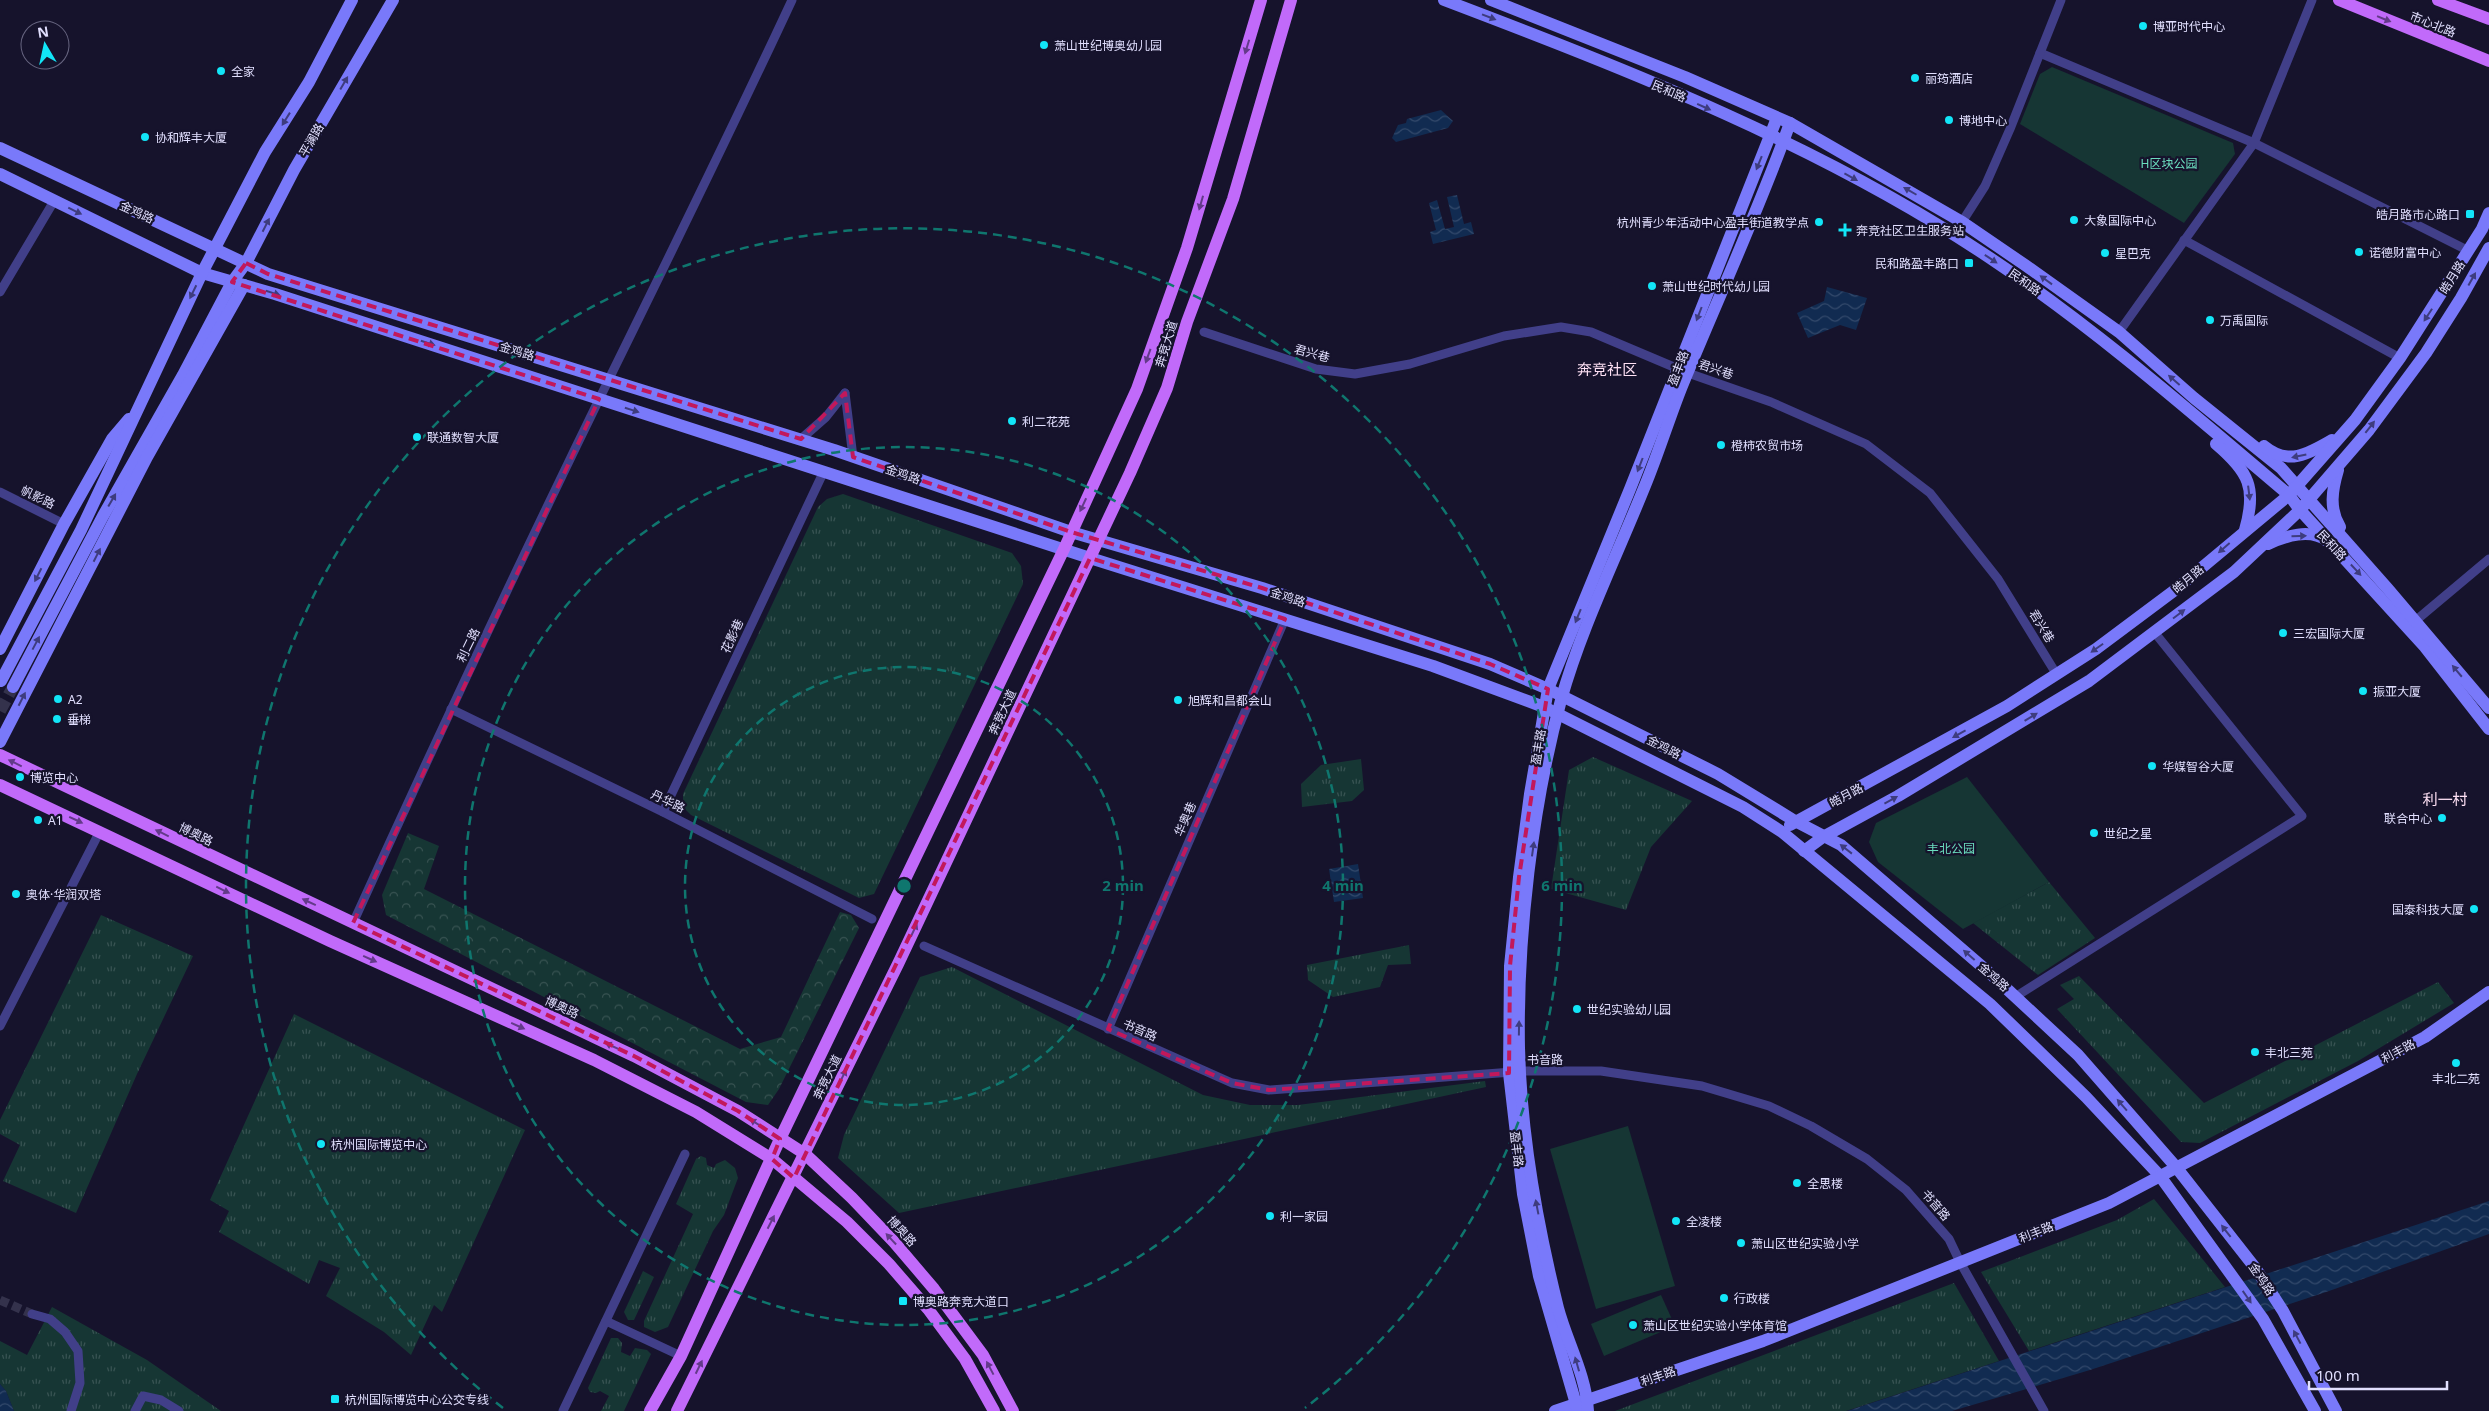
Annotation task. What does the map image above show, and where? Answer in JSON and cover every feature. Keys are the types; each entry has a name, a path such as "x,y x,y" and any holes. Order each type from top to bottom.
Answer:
{"main road":[{"path":"1,681 82,530 124,442 134,414 202,273 265,152 309,82 352,0"},
{"name":"平澜路","path":"238,283 246,263 294,170 393,0"},
{"name":"奔竞大道","path":"650,1411 681,1356 780,1138 1064,549 1137,389 1188,248 1261,0"},
{"name":"奔竞大道","path":"677,1411 794,1178 898,964 1099,540 1167,388 1187,322 1233,199 1291,0"},
{"name":"民和路","path":"1444,0 1540,36 1770,135 1902,205 1988,256 2070,314 2164,391 2293,490 2309,500 2489,708"},
{"name":"民和路","path":"1491,0 1685,77 1790,123 1962,222 2119,332 2194,398 2281,468 2293,490 2300,510 2425,648 2489,729"},
{"name":"市心北路","path":"2339,0 2474,55 2489,63"},
{"name":"市心北路","path":"2438,0 2489,19"},
{"name":"盈丰路","path":"1515,1072 1520,965 1526,911 1541,794 1562,696 1597,601 1643,491 1683,370 1777,118"},
{"name":"盈丰路","path":"1583,1406 1559,1310 1542,1229 1515,1072 1510,966 1518,887 1544,707 1548,688 1790,123"},
{"name":"金鸡路","path":"0,148 268,274 801,439 1071,532 1280,594 1490,664 1548,688 1718,774 1795,821 1841,845 2015,997 2078,1055 2176,1168 2256,1269 2283,1311 2336,1411"},
{"name":"金鸡路","path":"0,174 202,273 1433,666 1544,707 1743,807 1782,832 1990,1004 2086,1097 2160,1176 2263,1319 2315,1411"},
{"name":"皓月路","path":"1782,832 1795,821 1982,720 2096,649 2175,590 2293,490 2355,420 2400,358 2469,251 2489,213"},
{"name":"皓月路","path":"1804,851 1823,837 1898,796 2081,686 2234,572 2300,510 2369,430 2426,353 2461,298 2489,248"},
{"path":"13,687 102,516 238,283"},
{"path":"0,742 238,283"},
{"path":"2164,391 2176,409 2224,451 2246,474 2250,510 2245,530"},
{"path":"2194,398 2211,402 2271,452 2288,458 2309,454 2343,434"},
{"path":"0,649 64,524 112,439 134,414"},
{"path":"2339,465 2333,491 2333,516 2352,548"},
{"path":"2261,547 2281,538 2300,534 2322,538 2335,548"},
{"name":"博奥路","path":"0,756 634,1056 738,1111 780,1138 804,1154 852,1198 894,1242 934,1289 983,1355 1013,1411"},
{"path":"0,785 330,941 594,1060 696,1112 772,1159 847,1222 889,1264 928,1309 965,1359 994,1411"},
{"name":"利丰路","path":"1555,1411 1583,1406 1763,1341 2109,1203 2425,1037 2489,992"}],"street":[{"name":"利二路","path":"353,922 451,709 599,399 726,143 792,0"},
{"path":"1962,222 1985,186 2061,0"},
{"path":"2119,332 2254,143 2312,0"},
{"path":"2040,53 2254,143 2469,251"},
{"path":"0,292 54,201"},
{"path":"2184,240 2400,358"},
{"name":"君兴巷","path":"1204,332 1316,368 1355,374 1410,364 1504,336 1561,327 1591,332 1683,370 1771,402 1866,444 1930,493 1998,579 2057,674"},
{"path":"801,439 826,417 845,393 853,457"},
{"name":"花影巷","path":"663,812 824,471"},
{"name":"帆影路","path":"0,492 64,524"},
{"path":"2414,622 2489,559"},
{"name":"华奥巷","path":"1108,1029 1286,619"},
{"path":"2015,997 2302,816 2155,632"},
{"name":"丹华路","path":"451,709 663,812 872,919"},
{"path":"0,1026 100,831"},
{"name":"书音路","path":"924,946 1232,1083 1269,1090 1515,1072 1601,1071 1702,1086 1769,1106 1811,1126 1867,1158 1906,1190 1949,1238 1960,1262 2044,1411"},
{"path":"563,1411 685,1154"},
{"path":"32,1314 50,1319 65,1332 78,1351 80,1383 71,1411"},
{"path":"606,1321 681,1356"},
{"path":"135,1411 143,1396 161,1400 179,1411"}],"highlighted area":[{"path":"246,263 268,274 801,439 845,393 853,457 1071,532 1262,588 1490,664 1548,689 1519,877 1510,966 1509,1073 1269,1090 1232,1083 1108,1029 1285,619 1090,558 794,1178 772,1159 780,1139 738,1111 634,1056 353,923 599,399 232,282"}],"green space":[{"name":"H区块公园","path":"2052,67 2233,143 2235,154 2184,223 2020,124 2040,74"},
{"path":"843,494 1012,553 1021,566 1023,584 874,894 859,898 691,815 683,807 683,794 818,507 827,499"},
{"path":"1593,757 1692,801 1651,847 1626,910 1551,889 1569,770"},
{"path":"1361,759 1364,790 1352,801 1302,807 1301,784 1321,765"},
{"name":"丰北公园","path":"1967,777 2049,882 1963,929 1878,862 1869,842 1876,823"},
{"path":"408,833 439,846 424,889 740,1049 781,1037 840,912 851,915 859,928 779,1089 768,1105 746,1102 386,915 382,895"},
{"path":"2049,882 2095,938 2038,975 1973,923"},
{"path":"101,915 193,956 137,1074 76,1213 3,1181 20,1145 0,1134 0,1120"},
{"path":"1409,945 1411,964 1388,965 1380,987 1333,997 1308,980 1307,965"},
{"path":"952,967 1203,1095 1250,1105 1298,1105 1485,1081 1486,1087 899,1213 838,1158 844,1135 920,977"},
{"path":"2079,976 2204,1103 2438,982 2454,1003 2358,1061 2200,1143 2181,1142 2057,1009 2074,999 2060,985"},
{"name":"杭州国际博览中心","path":"294,1014 525,1130 442,1312 434,1305 411,1355 384,1332 326,1296 340,1268 319,1260 309,1284 219,1232 229,1211 210,1200"},
{"path":"1628,1126 1675,1286 1596,1309 1550,1149"},
{"path":"701,1156 706,1158 707,1165 714,1168 716,1164 725,1160 735,1168 738,1178 724,1215 713,1231 668,1327 655,1332 644,1327 644,1321 693,1214 676,1204 696,1159"},
{"path":"2154,1199 2225,1287 2029,1351 1981,1272 2117,1220"},
{"path":"643,1271 654,1277 634,1320 628,1320 624,1312"},
{"path":"1954,1283 1999,1361 1846,1411 1615,1411"},
{"name":"萧山区世纪实验小学体育馆","path":"1661,1295 1675,1326 1604,1356 1591,1324"},
{"path":"52,1307 147,1360 221,1411 14,1411 6,1391 0,1384 0,1341 27,1355"},
{"path":"611,1338 618,1338 622,1343 621,1352 630,1356 635,1348 647,1350 651,1354 624,1411 601,1411 609,1396 600,1391 596,1393 590,1392 588,1388"}],"water":[{"path":"1441,110 1453,121 1448,128 1396,142 1392,138 1398,125 1406,123 1407,119"},
{"path":"1457,195 1464,224 1471,222 1474,234 1433,244 1430,232 1436,230 1429,203 1437,200 1445,229 1454,227 1447,197"},
{"path":"1827,287 1867,298 1856,330 1840,325 1808,338 1797,313 1824,301"},
{"path":"1358,864 1363,898 1334,902 1329,869"},
{"path":"2489,1201 2489,1234 2329,1291 2090,1370 1952,1411 1847,1411"},
{"path":"0,1384 6,1391 14,1411 0,1411"}],"tunnel":[{"path":"0,711 13,687"},
{"path":"0,1300 32,1314"}],"place":[{"name":"博亚时代中心","path":"2143,26"},
{"name":"萧山世纪博奥幼儿园","path":"1044,45"},
{"name":"全家","path":"221,71"},
{"name":"丽筠酒店","path":"1915,78"},
{"name":"博地中心","path":"1949,120"},
{"name":"协和辉丰大厦","path":"145,137"},
{"name":"皓月路市心路口","path":"2470,214"},
{"name":"大象国际中心","path":"2074,220"},
{"name":"杭州青少年活动中心盈丰街道教学点","path":"1819,222"},
{"name":"奔竞社区卫生服务站","path":"1845,230"},
{"name":"诺德财富中心","path":"2359,252"},
{"name":"星巴克","path":"2105,253"},
{"name":"民和路盈丰路口","path":"1969,263"},
{"name":"萧山世纪时代幼儿园","path":"1652,286"},
{"name":"万禹国际","path":"2210,320"},
{"name":"利二花苑","path":"1012,421"},
{"name":"联通数智大厦","path":"417,437"},
{"name":"橙柿农贸市场","path":"1721,445"},
{"name":"三宏国际大厦","path":"2283,633"},
{"name":"振亚大厦","path":"2363,691"},
{"name":"A2","path":"58,699"},
{"name":"旭辉和昌都会山","path":"1178,700"},
{"name":"垂梯","path":"57,719"},
{"name":"华媒智谷大厦","path":"2152,766"},
{"name":"博览中心","path":"20,777"},
{"name":"联合中心","path":"2442,818"},
{"name":"A1","path":"38,820"},
{"name":"世纪之星","path":"2094,833"},
{"name":"奥体·华润双塔","path":"16,894"},
{"name":"国泰科技大厦","path":"2474,909"},
{"name":"世纪实验幼儿园","path":"1577,1009"},
{"name":"丰北三苑","path":"2255,1052"},
{"name":"丰北二苑","path":"2456,1063"},
{"name":"杭州国际博览中心","path":"321,1144"},
{"name":"全思楼","path":"1797,1183"},
{"name":"利一家园","path":"1270,1216"},
{"name":"全凌楼","path":"1676,1221"},
{"name":"萧山区世纪实验小学","path":"1741,1243"},
{"name":"行政楼","path":"1724,1298"},
{"name":"博奥路奔竞大道口","path":"903,1301"},
{"name":"萧山区世纪实验小学体育馆","path":"1633,1325"},
{"name":"杭州国际博览中心公交专线","path":"335,1399"}],"district":[{"name":"奔竞社区","path":"1607,369"},
{"name":"利一村","path":"2445,799"}]}
